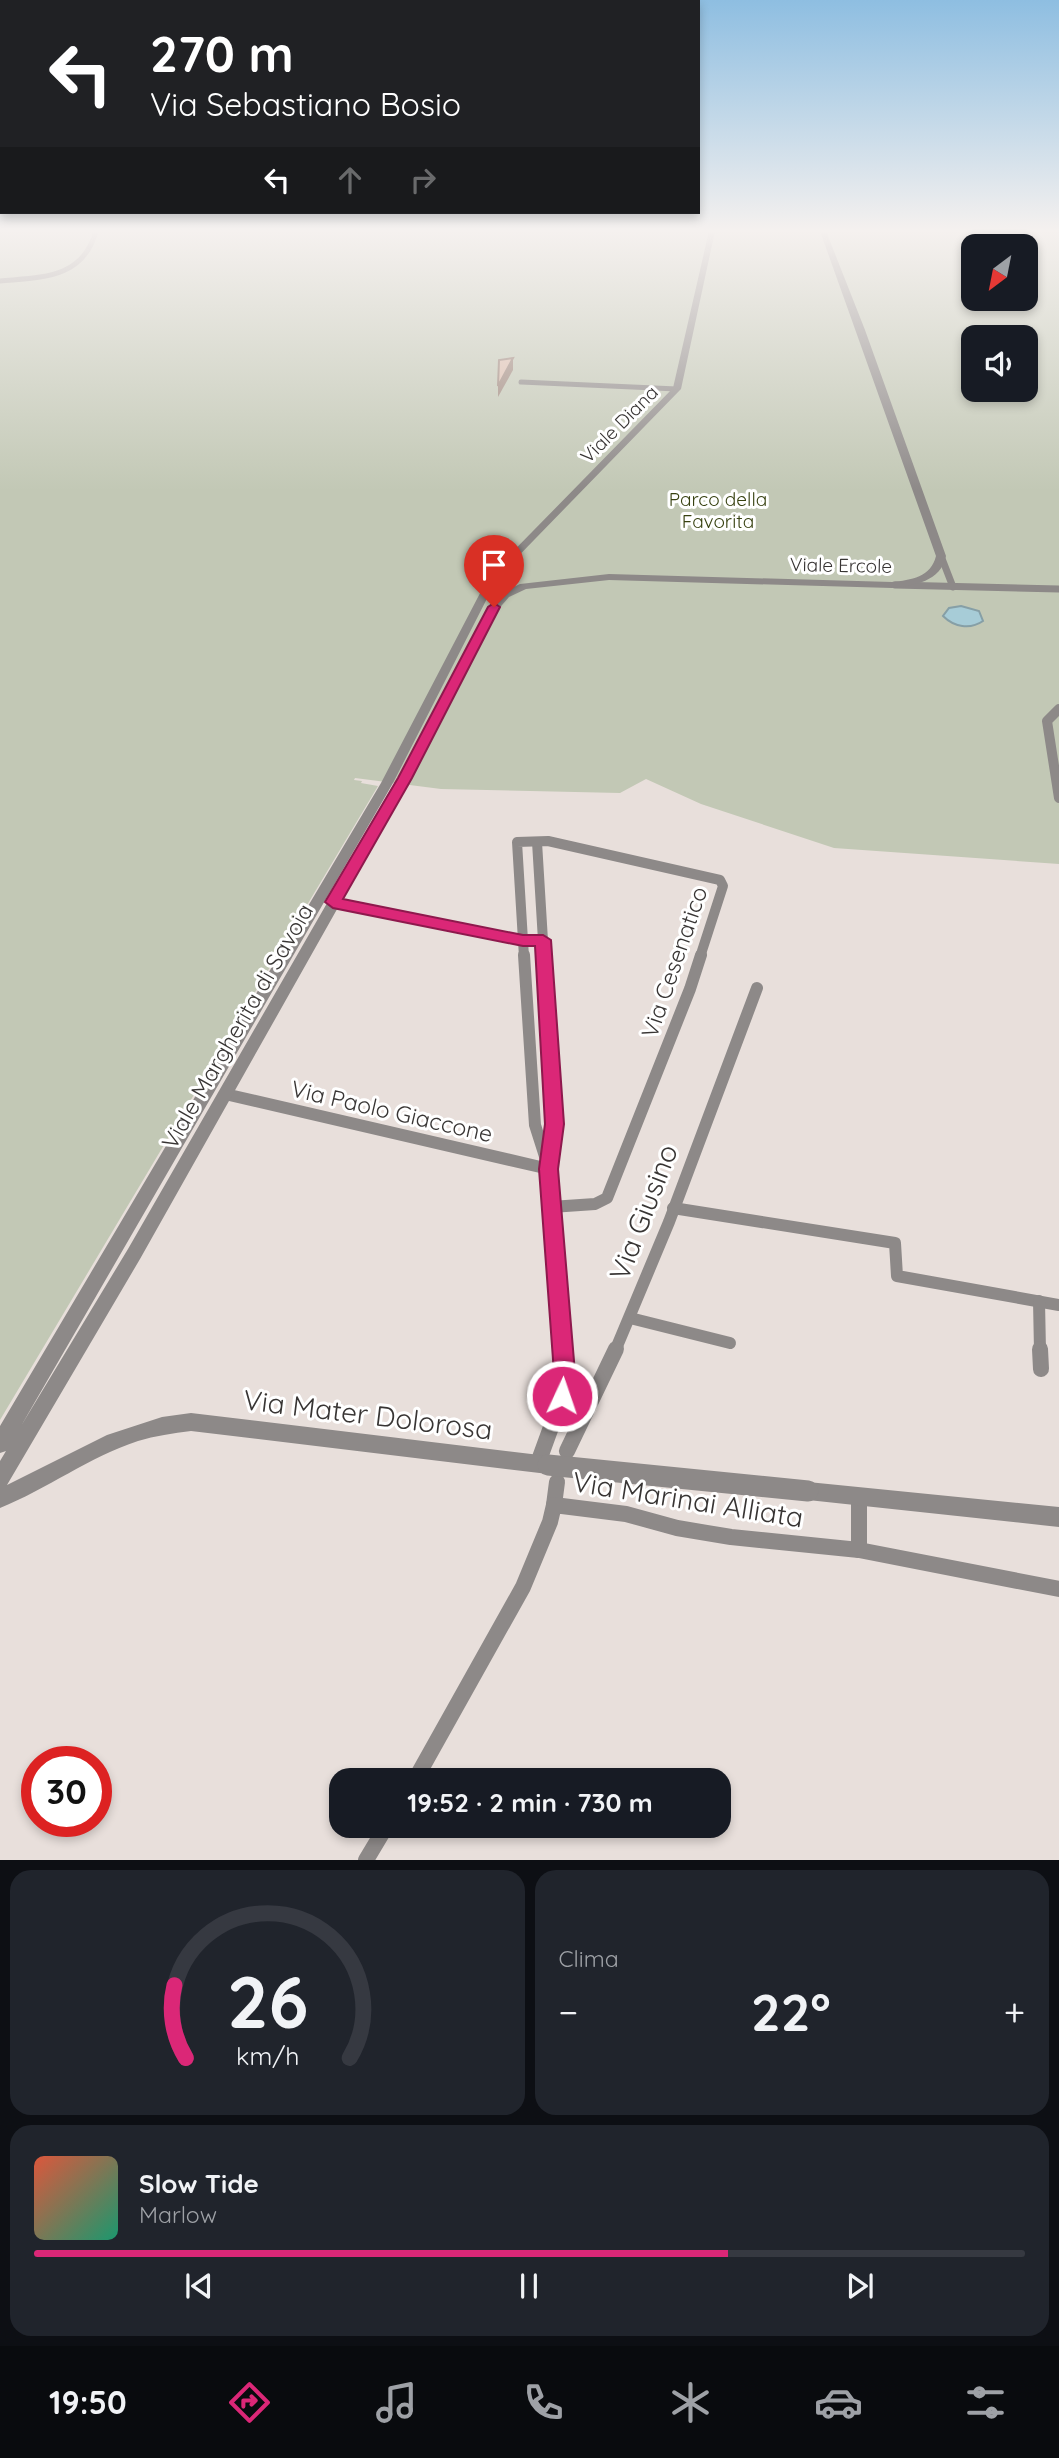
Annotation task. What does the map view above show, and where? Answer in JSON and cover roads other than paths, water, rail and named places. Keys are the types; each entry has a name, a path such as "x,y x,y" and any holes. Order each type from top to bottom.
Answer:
{"street":[{"name":"Viale Diana","path":"499,569 677,389 693,318"},
{"path":"856,318 953,587"},
{"path":"521,382 677,389"},
{"name":"Viale Ercole","path":"508,593 537,584 642,577 892,585 925,577 940,565 941,556"},
{"path":"499,569 498,575 508,582 537,584"},
{"name":"Viale Margherita di Savoia","path":"0,1444 381,795 499,569"},
{"path":"892,585 1059,589"},
{"name":"Viale Margherita di Savoia","path":"0,1479 225,1094 405,778 491,611 508,593"},
{"path":"1059,709 1047,721 1059,798"},
{"name":"Via Cesenatico","path":"523,941 517,842 548,841 700,875 723,883 690,989 607,1198 595,1204 551,1207"},
{"path":"537,842 555,1124 548,1169"},
{"path":"333,902 523,941 543,940"},
{"path":"523,941 535,1125 548,1169 564,1373 548,1470 554,1505"},
{"name":"Via Giusino","path":"567,1451 592,1404 630,1318 757,988"},
{"name":"Via Paolo Giaccone","path":"225,1094 548,1169"},
{"path":"673,1208 895,1243 897,1276 1059,1305"},
{"path":"1039,1301 1041,1369"},
{"path":"630,1318 730,1343"},
{"name":"Via Mater Dolorosa","path":"0,1498 128,1433 191,1422 548,1470 1059,1517"},
{"path":"859,1497 859,1550"},
{"name":"Via Marinai Alliata","path":"422,1768 523,1587 550,1522 554,1505 626,1514 677,1528 731,1537 859,1550 1059,1589"},
{"path":"366,1860 379,1838"}],"water":[{"path":"961,606 979,611 983,621 973,626 962,626 943,616 949,608"}],"park label":[{"name":"Parco della Favorita","path":"718,510"}]}
